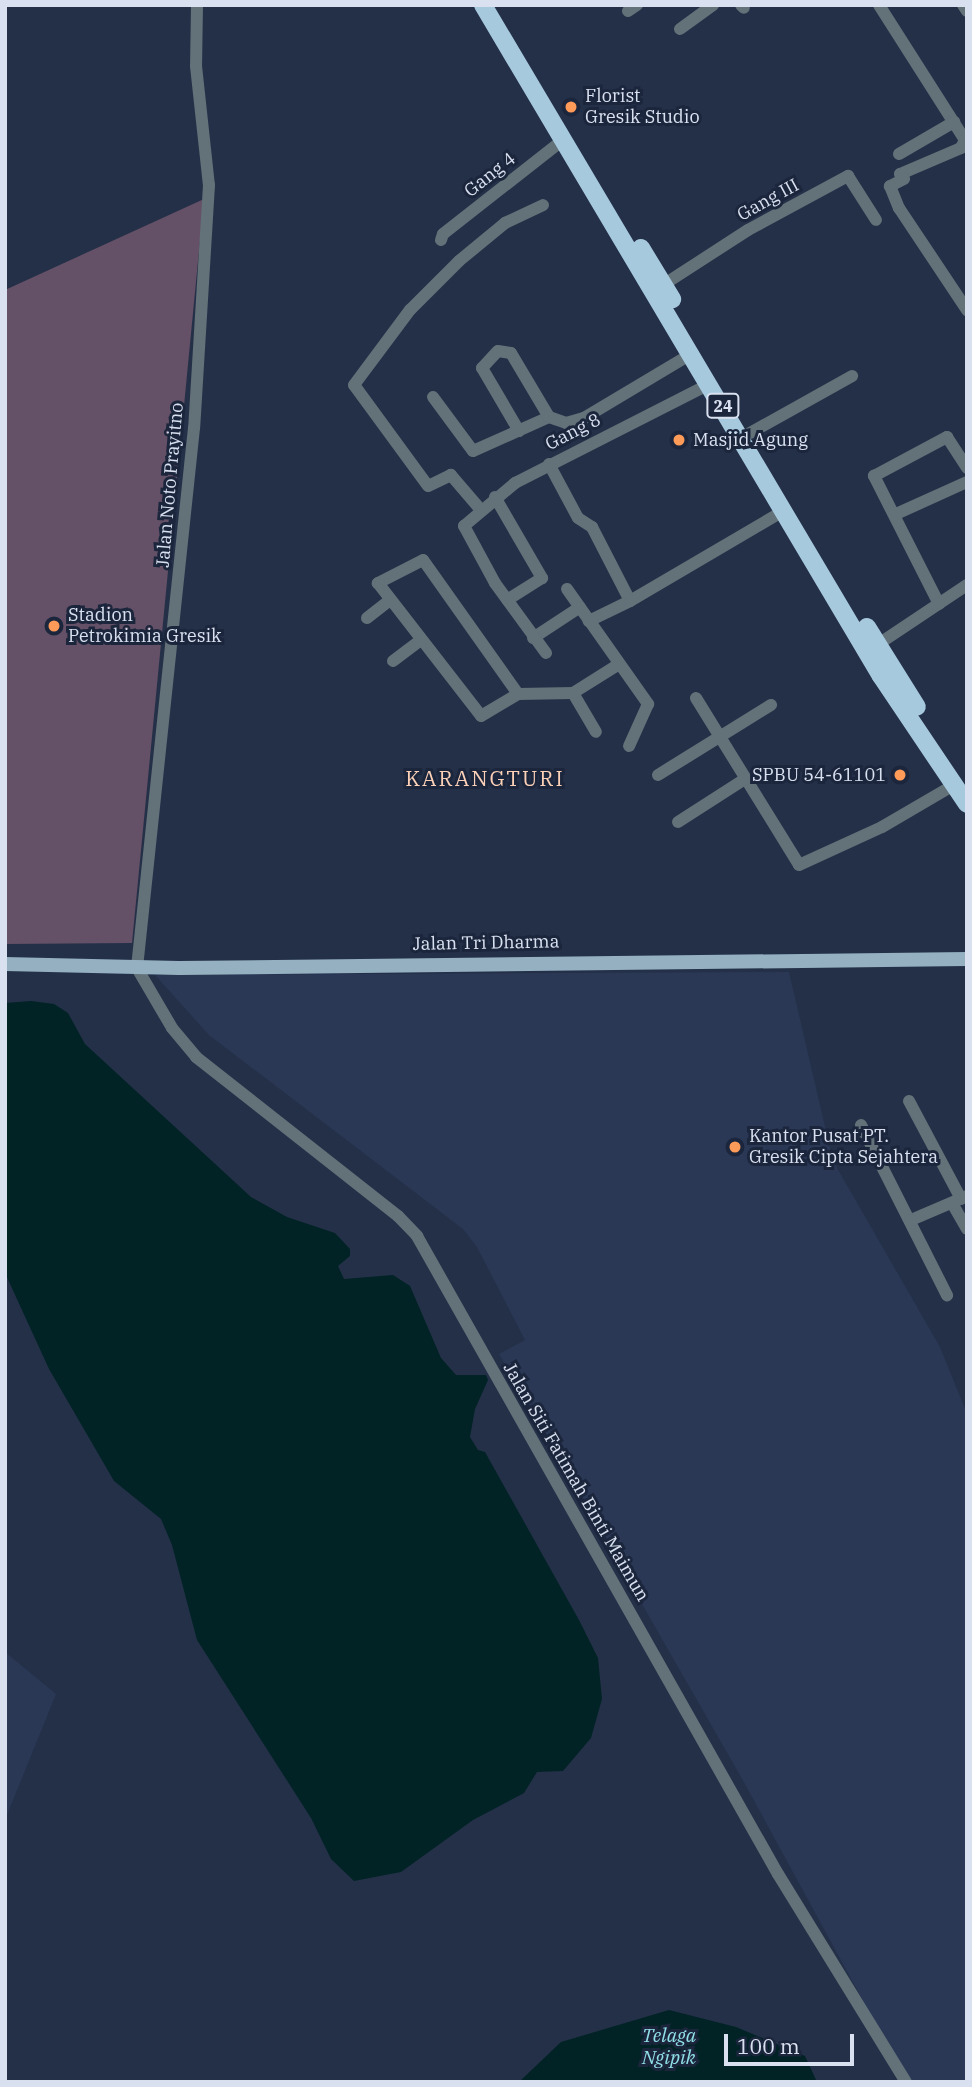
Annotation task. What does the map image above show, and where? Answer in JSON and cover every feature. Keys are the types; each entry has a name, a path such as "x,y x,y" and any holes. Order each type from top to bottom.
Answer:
{"highway":[{"name":"24","path":"483,5 696,351 750,433 960,785 967,804"},
{"name":"24","path":"495,5 663,285 696,351 709,384 881,676 960,785"}],"main road":[{"name":"Jalan Tri Dharma","path":"5,964 137,968 967,959"}],"street":[{"name":"Jalan Noto Prayitno","path":"137,968 194,428 209,185 196,66 197,5"},
{"path":"680,29 713,5"},
{"path":"880,5 954,122 964,146 900,174 904,179 890,186 899,208 967,310"},
{"path":"963,5 967,10"},
{"path":"899,154 954,122"},
{"name":"Gang 4","path":"441,240 443,234 564,139"},
{"name":"Gang III","path":"663,285 748,230 848,176 876,219"},
{"path":"480,509 451,475 428,486 354,386 410,310 467,254 516,215 543,205"},
{"path":"519,431 482,368 498,351 511,354 549,417 566,424 584,418 696,351"},
{"path":"750,433 852,376"},
{"name":"Gang 8","path":"507,600 464,528 480,509 549,464 709,384"},
{"path":"433,397 473,451 549,417"},
{"path":"896,514 874,475 947,437 967,468"},
{"path":"549,464 578,518 592,527 630,601"},
{"path":"939,604 892,520 896,514 967,481"},
{"path":"495,497 542,578 507,600 546,653"},
{"path":"589,621 630,601 785,510"},
{"path":"518,694 423,560 378,583 389,601 481,716 518,694 573,693 617,666"},
{"path":"877,645 967,585"},
{"path":"567,589 617,666 648,706 629,746"},
{"path":"367,618 389,601"},
{"path":"533,638 580,607"},
{"path":"393,662 420,641"},
{"path":"573,693 596,732"},
{"path":"696,698 799,865 882,827 960,785"},
{"path":"658,775 771,705"},
{"path":"678,822 745,779"},
{"name":"Jalan Siti Fatimah Binti Maimun","path":"137,968 166,1018 196,1057 398,1216 417,1236 778,1874 906,2082"},
{"path":"909,1101 960,1199 967,1229"},
{"path":"861,1125 947,1295"},
{"path":"911,1220 960,1199"}],"shaded area":[{"path":"204,199 132,943 5,944 5,290"},
{"path":"789,972 833,1161 940,1347 967,1414 967,2082 911,2082 884,2039 745,1784 499,1354 525,1340 477,1247 463,1229 209,1035 155,975"},
{"path":"5,1652 56,1694 5,1820"}],"water":[{"path":"31,1001 54,1004 68,1013 85,1044 251,1197 287,1217 335,1233 350,1249 350,1256 338,1266 344,1279 393,1275 410,1286 441,1358 456,1375 486,1375 488,1380 475,1409 470,1437 478,1450 485,1452 579,1620 598,1658 602,1699 591,1738 563,1771 537,1772 524,1793 473,1820 401,1872 354,1881 331,1859 311,1818 197,1640 172,1545 161,1519 114,1481 49,1369 5,1273 5,1003"},
{"name":"Telaga Ngipik","path":"669,2010 736,2027 805,2056 817,2082 519,2082 561,2042"}],"place":[{"name":"Florist Gresik Studio","path":"571,107"},
{"name":"Masjid Agung","path":"679,440"},
{"name":"Stadion Petrokimia Gresik","path":"54,626"},
{"name":"SPBU 54-61101","path":"900,775"},
{"name":"Kantor Pusat PT. Gresik Cipta Sejahtera","path":"735,1147"}],"district":[{"name":"KARANGTURI","path":"485,778"}]}
